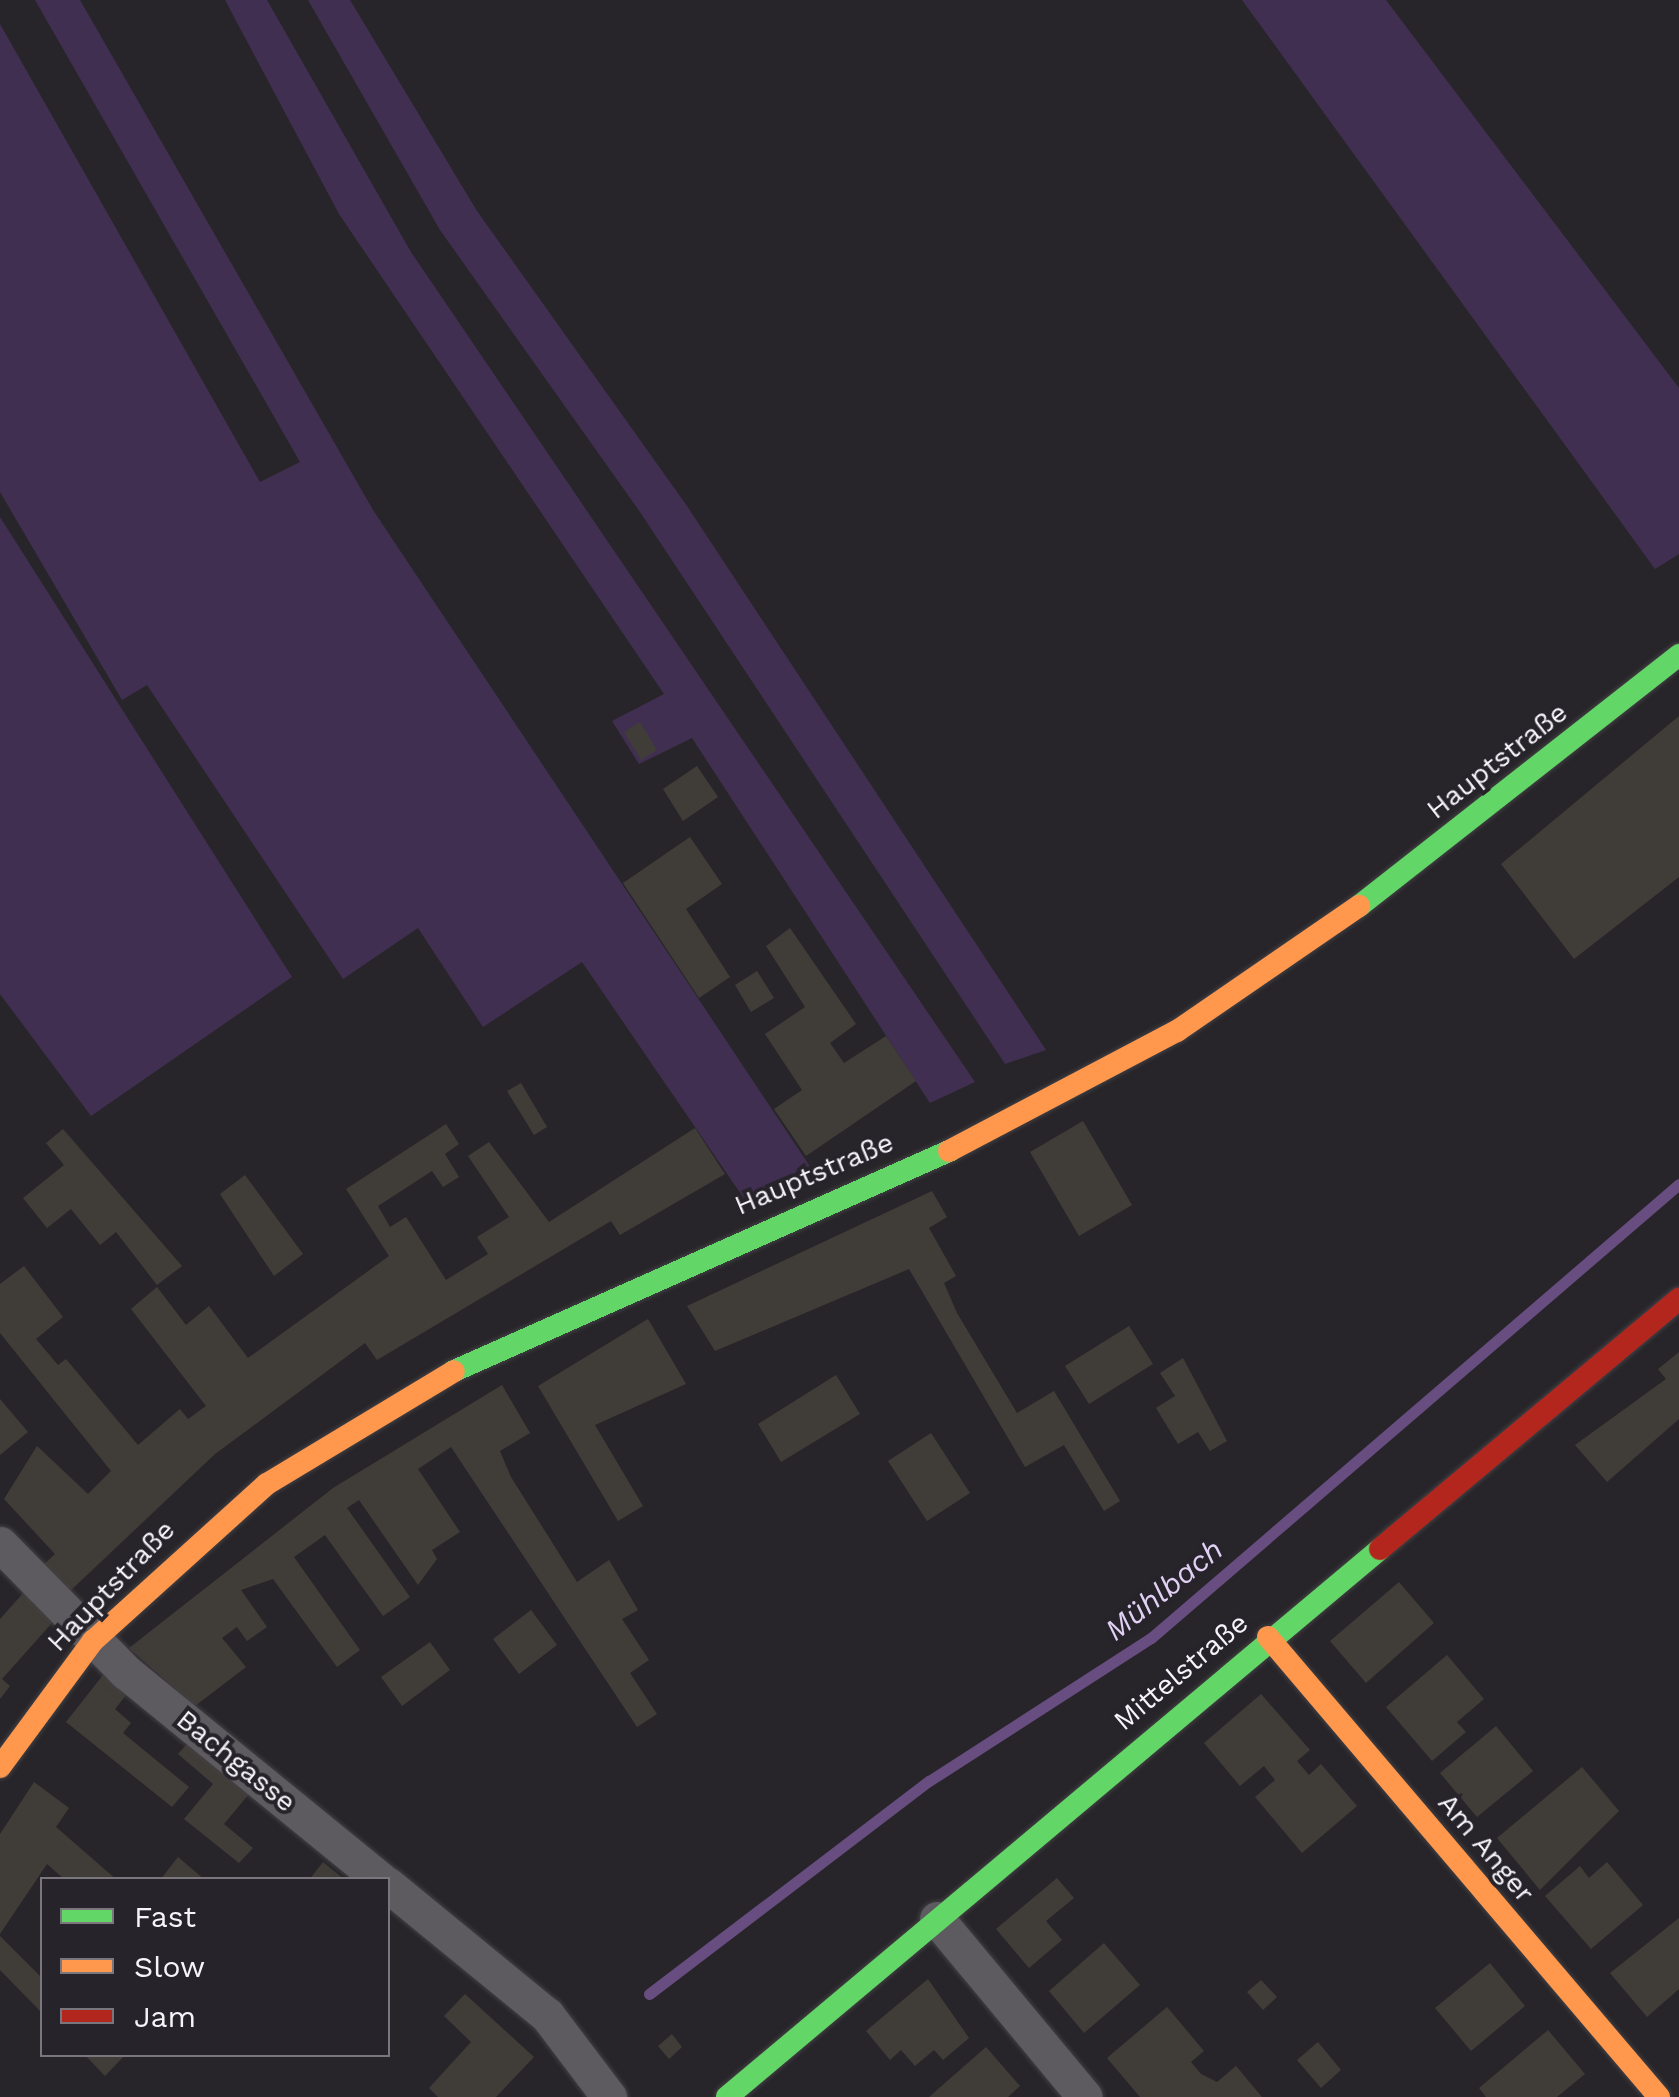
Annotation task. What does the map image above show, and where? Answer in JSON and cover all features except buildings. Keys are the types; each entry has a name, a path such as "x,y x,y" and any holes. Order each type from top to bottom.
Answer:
{"main road":[{"name":"Hauptstraße","path":"0,1767 93,1642 211,1527 367,1420 604,1296 1012,1123 1177,1031 1356,909 1679,655"},
{"name":"Mittelstraße","path":"727,2097 1268,1637 1679,1299"},
{"name":"Am Anger","path":"1268,1637 1658,2097"}],"street":[{"name":"Bachgasse","path":"0,1544 93,1642 377,1877"},
{"path":"390,1887 547,2015 609,2097"},
{"path":"937,1919 1085,2097"}],"shaded area":[{"path":"35,0 80,0 373,510 811,1168 745,1200 582,962 483,1027 418,928 343,979 147,685 122,700 0,492 0,24 260,482 300,462"},
{"path":"225,0 267,0 411,252 975,1082 930,1103 692,738 639,764 612,721 664,694 339,214"},
{"path":"308,0 350,0 477,211 687,506 1046,1050 1005,1064 640,512 440,230"},
{"path":"1242,0 1386,0 1679,388 1679,554 1655,569"},
{"path":"0,517 292,977 91,1116 0,994"}],"waterway":[{"name":"Mühlbach","path":"649,1994 929,1781 1151,1638 1679,1184"}],"traffic: fast":[{"path":"1359,906 1679,655"},
{"path":"454,1371 949,1151"},
{"path":"727,2097 1380,1549"}],"traffic: slow":[{"path":"949,1151 1177,1031 1359,906"},
{"path":"0,1767 93,1641 267,1484 454,1371"},
{"path":"1268,1637 1659,2097"}],"traffic: jam":[{"path":"1380,1549 1679,1299"}]}
